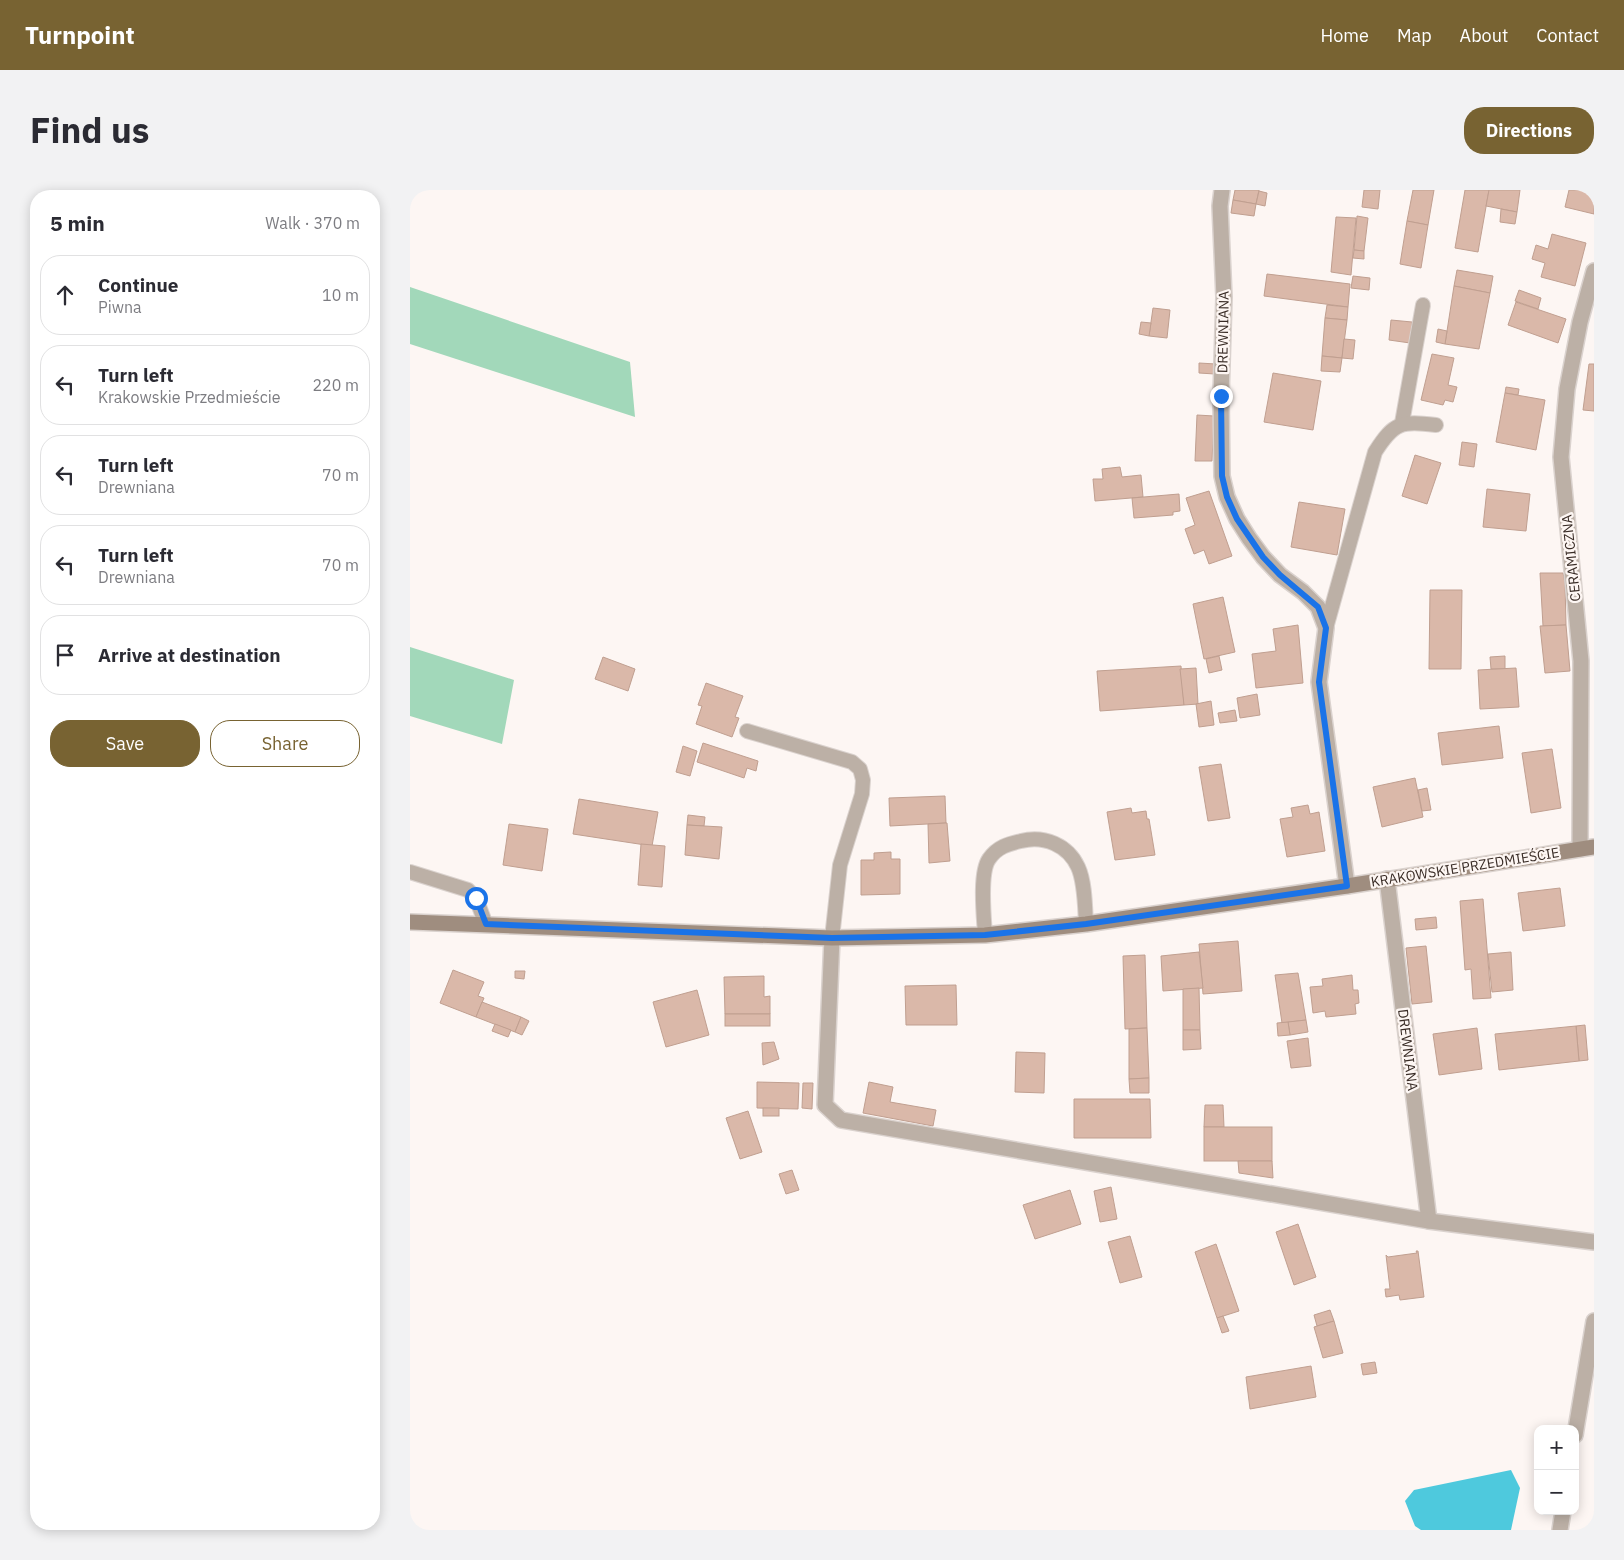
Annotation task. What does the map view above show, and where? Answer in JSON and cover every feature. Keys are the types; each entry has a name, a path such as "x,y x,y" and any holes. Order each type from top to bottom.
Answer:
{"main road":[{"name":"KRAKOWSKIE PRZEDMIEŚCIE","path":"410,922 832,938 985,935 1086,924 1347,886 1587,848"}],"street":[{"name":"DREWNIANA","path":"1222,190 1220,206 1224,297 1221,396 1222,476 1227,497 1237,519 1249,538 1280,575 1318,607 1326,628"},
{"name":"CERAMICZNA","path":"1587,848 1581,661 1561,457 1567,389 1580,322 1594,271"},
{"path":"1326,628 1319,682 1347,886"},
{"name":"DREWNIANA","path":"1387,879 1429,1220"},
{"path":"832,938 825,1105 841,1120 1429,1220 1594,1242"},
{"path":"1577,1425 1594,1321"},
{"path":"1560,1530 1562,1515"}],"lane":[{"path":"1402,423 1423,304"},
{"path":"1326,628 1375,452 1392,429 1402,423 1416,422 1436,425"},
{"path":"747,731 852,762 860,770 863,780 862,794 840,865 832,938"},
{"path":"985,935 983,878 988,860 1002,846 1030,838 1053,841 1068,851 1079,868 1086,924"},
{"path":"410,872 468,890 476,898 486,924"}],"green space":[{"path":"410,287 630,362 635,417 410,344"},
{"path":"410,647 514,680 502,744 410,716"}],"water":[{"path":"1511,1470 1520,1488 1511,1530 1421,1530 1415,1526 1405,1501 1414,1490"}],"building":[{"path":"1235,190 1259,190 1256,204 1233,200"},
{"path":"1364,190 1380,190 1378,209 1362,207"},
{"path":"1413,190 1434,190 1428,225 1407,221"},
{"path":"1465,190 1489,190 1478,252 1455,248"},
{"path":"1489,190 1520,190 1517,212 1486,206"},
{"path":"1569,190 1594,190 1594,214 1565,207"},
{"path":"1259,191 1267,193 1265,206 1256,204"},
{"path":"1233,200 1256,204 1254,216 1231,213"},
{"path":"1501,209 1517,212 1515,224 1500,222"},
{"path":"1357,216 1368,218 1364,251 1354,250"},
{"path":"1336,217 1356,218 1351,275 1331,272"},
{"path":"1407,221 1428,225 1421,268 1400,264"},
{"path":"1552,234 1586,243 1575,286 1541,277 1545,263 1532,259 1536,245 1548,249"},
{"path":"1354,250 1364,251 1364,259 1353,258"},
{"path":"1457,270 1493,276 1490,293 1454,286"},
{"path":"1267,274 1350,284 1348,307 1264,296"},
{"path":"1353,276 1370,278 1369,290 1351,288"},
{"path":"1454,286 1490,293 1479,349 1445,344"},
{"path":"1519,290 1541,298 1538,309 1515,301"},
{"path":"1516,302 1566,319 1558,343 1508,325"},
{"path":"1327,305 1348,307 1347,320 1325,318"},
{"path":"1153,308 1170,310 1167,338 1149,336"},
{"path":"1325,318 1347,320 1342,358 1322,356"},
{"path":"1391,320 1412,322 1410,343 1389,340"},
{"path":"1141,322 1151,323 1149,336 1139,334"},
{"path":"1438,329 1447,331 1445,344 1436,342"},
{"path":"1344,339 1355,340 1353,359 1342,358"},
{"path":"1432,354 1454,358 1448,385 1457,387 1453,402 1445,400 1443,405 1421,400"},
{"path":"1322,356 1342,358 1340,372 1321,371"},
{"path":"1199,363 1216,364 1215,374 1199,373"},
{"path":"1589,364 1594,364 1594,411 1583,410"},
{"path":"1273,373 1321,381 1313,430 1264,422"},
{"path":"1506,387 1519,389 1518,395 1505,393"},
{"path":"1505,393 1545,400 1536,450 1496,442"},
{"path":"1197,415 1214,416 1212,461 1195,461"},
{"path":"1462,442 1477,444 1474,467 1459,465"},
{"path":"1415,455 1441,463 1427,504 1402,496"},
{"path":"1120,467 1122,477 1141,475 1143,497 1095,501 1093,479 1103,479 1102,469"},
{"path":"1487,489 1530,494 1526,531 1483,527"},
{"path":"1209,491 1232,556 1209,564 1204,550 1194,554 1185,529 1195,525 1186,498"},
{"path":"1179,494 1180,511 1173,512 1173,515 1134,518 1132,498"},
{"path":"1299,502 1345,509 1337,555 1291,547"},
{"path":"1540,573 1563,573 1566,625 1543,626"},
{"path":"1430,590 1462,590 1461,669 1429,669"},
{"path":"1223,597 1235,652 1204,659 1193,604"},
{"path":"1298,625 1303,683 1256,688 1252,654 1276,651 1273,629"},
{"path":"1566,625 1570,671 1545,673 1540,626"},
{"path":"1219,656 1222,670 1209,673 1206,659"},
{"path":"1505,656 1505,669 1491,669 1490,657"},
{"path":"603,657 635,669 628,691 595,679"},
{"path":"1181,666 1184,705 1100,711 1097,671"},
{"path":"1196,668 1198,704 1184,705 1180,669"},
{"path":"1516,668 1519,707 1480,709 1478,670"},
{"path":"706,683 743,696 735,717 739,718 732,737 696,724 702,706 698,705"},
{"path":"1257,694 1260,715 1240,718 1237,698"},
{"path":"1211,701 1214,725 1199,727 1196,704"},
{"path":"1235,710 1237,721 1220,723 1218,713"},
{"path":"1499,726 1503,758 1442,765 1438,733"},
{"path":"703,743 758,761 756,771 747,768 744,778 697,762"},
{"path":"683,746 697,751 690,776 676,772"},
{"path":"1552,749 1561,808 1531,813 1522,753"},
{"path":"1221,764 1230,818 1208,821 1199,767"},
{"path":"1415,778 1423,817 1382,827 1373,787"},
{"path":"1427,788 1431,810 1422,811 1418,790"},
{"path":"945,796 946,823 890,826 889,798"},
{"path":"579,799 658,812 652,846 573,834"},
{"path":"1308,805 1310,814 1319,812 1325,851 1287,857 1280,819 1293,817 1291,808"},
{"path":"1131,808 1132,813 1146,811 1155,855 1115,860 1107,812"},
{"path":"688,815 705,817 704,826 687,825"},
{"path":"947,823 950,861 929,863 928,824"},
{"path":"509,824 548,829 542,871 503,865"},
{"path":"687,825 722,827 719,859 685,855"},
{"path":"641,844 665,846 662,887 638,885"},
{"path":"891,852 891,859 900,859 900,894 861,895 861,860 874,860 874,853"},
{"path":"1560,888 1565,926 1523,931 1518,893"},
{"path":"1483,899 1491,998 1473,999 1471,969 1465,970 1460,901"},
{"path":"1436,917 1437,928 1416,930 1415,919"},
{"path":"1238,941 1242,991 1203,994 1199,944"},
{"path":"1426,946 1432,1002 1412,1004 1406,948"},
{"path":"1199,952 1203,988 1163,991 1161,956"},
{"path":"1511,952 1513,990 1492,992 1488,954"},
{"path":"1145,955 1147,1028 1125,1029 1123,956"},
{"path":"453,970 484,982 478,996 484,998 476,1017 440,1003"},
{"path":"515,971 525,971 524,979 515,978"},
{"path":"1298,973 1306,1020 1282,1023 1275,975"},
{"path":"1352,975 1353,990 1358,990 1359,1003 1355,1004 1356,1014 1326,1017 1325,1011 1313,1013 1310,987 1323,986 1322,979"},
{"path":"764,976 764,997 770,996 770,1014 725,1014 724,977"},
{"path":"956,985 957,1025 906,1025 905,986"},
{"path":"1199,988 1200,1030 1183,1030 1183,989"},
{"path":"697,990 709,1035 666,1047 653,1002"},
{"path":"482,1002 521,1017 515,1032 476,1017"},
{"path":"725,1014 770,1014 770,1026 725,1026"},
{"path":"521,1017 529,1021 522,1035 515,1032"},
{"path":"1306,1020 1308,1032 1290,1035 1288,1022"},
{"path":"1288,1022 1290,1035 1278,1036 1277,1023"},
{"path":"495,1024 511,1030 508,1037 492,1031"},
{"path":"1585,1025 1588,1060 1579,1061 1576,1026"},
{"path":"1576,1026 1579,1061 1499,1070 1495,1034"},
{"path":"1147,1028 1149,1078 1129,1079 1129,1029"},
{"path":"1477,1028 1482,1069 1439,1075 1433,1034"},
{"path":"1183,1030 1200,1030 1201,1049 1183,1050"},
{"path":"1308,1038 1311,1066 1291,1068 1287,1041"},
{"path":"774,1042 779,1059 763,1065 762,1043"},
{"path":"1016,1052 1045,1053 1044,1093 1015,1092"},
{"path":"1149,1078 1149,1093 1130,1093 1129,1079"},
{"path":"757,1082 799,1083 798,1109 757,1108"},
{"path":"869,1082 893,1087 890,1102 936,1110 933,1126 863,1113"},
{"path":"803,1083 813,1083 812,1109 802,1108"},
{"path":"1074,1099 1150,1099 1151,1138 1074,1138"},
{"path":"1205,1105 1223,1105 1224,1127 1204,1127"},
{"path":"763,1108 779,1108 779,1116 763,1116"},
{"path":"748,1111 762,1152 740,1159 726,1118"},
{"path":"1204,1127 1272,1127 1272,1161 1204,1161"},
{"path":"1238,1161 1272,1161 1273,1178 1239,1173"},
{"path":"792,1170 799,1190 786,1194 779,1174"},
{"path":"1111,1187 1117,1219 1100,1222 1094,1191"},
{"path":"1070,1190 1081,1224 1035,1239 1023,1205"},
{"path":"1298,1224 1316,1277 1294,1285 1276,1232"},
{"path":"1130,1236 1142,1277 1120,1283 1108,1242"},
{"path":"1216,1244 1239,1311 1217,1318 1195,1252"},
{"path":"1416,1251 1418,1251 1424,1297 1400,1300 1399,1295 1386,1297 1385,1289 1390,1289 1386,1255 1388,1257 1417,1253"},
{"path":"1330,1310 1334,1321 1317,1326 1314,1315"},
{"path":"1223,1316 1229,1331 1222,1333 1217,1318"},
{"path":"1334,1321 1343,1353 1323,1358 1314,1327"},
{"path":"1375,1362 1377,1373 1363,1375 1361,1364"},
{"path":"1311,1366 1316,1397 1250,1409 1246,1377"}],"route":[{"path":"476,898 486,924 832,938 912,937 985,935 1086,924 1347,886 1319,682 1326,628 1318,607 1280,575 1263,557 1237,519 1227,497 1222,476 1221,396"}]}
